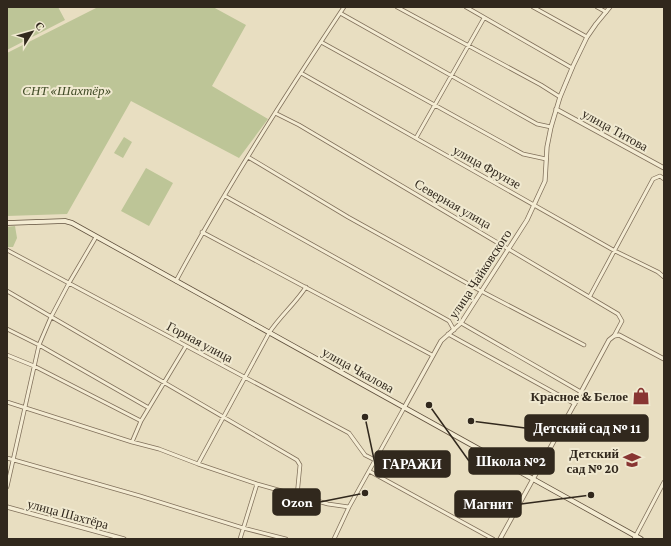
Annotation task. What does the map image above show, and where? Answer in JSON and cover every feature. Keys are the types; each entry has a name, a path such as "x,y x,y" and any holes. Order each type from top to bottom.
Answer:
{"main road":[{"name":"улица Чкалова","path":"7,223 64,221 72,223 533,480 634,538 641,539"}],"street":[{"path":"176,281 202,232 224,196 344,7"},
{"path":"397,7 541,85 560,97"},
{"path":"466,7 572,68"},
{"path":"533,7 587,37"},
{"path":"597,7 606,12"},
{"name":"улица Чайковского","path":"334,539 349,507 432,355 441,341 461,323 535,205 545,181 550,126 560,97 587,37 610,7"},
{"path":"340,13 537,124 550,126"},
{"path":"416,138 484,18"},
{"path":"321,42 434,106 524,154 546,159"},
{"name":"улица Фрунзе","path":"301,73 614,251 658,272 664,278"},
{"name":"улица Титова","path":"556,109 664,168"},
{"name":"Северная улица","path":"275,114 299,125 590,296 618,314 622,321 614,336"},
{"path":"248,157 348,217 481,291 584,345"},
{"path":"590,296 653,179 660,176 664,178"},
{"path":"224,196 450,321 454,330"},
{"path":"202,232 432,355"},
{"path":"7,487 39,345 51,317 96,237"},
{"name":"Горная улица","path":"8,250 349,433 365,455 375,460"},
{"path":"198,464 222,417 246,378 269,333 278,319 306,288"},
{"path":"7,291 297,460 300,465 297,496"},
{"path":"461,323 581,392"},
{"path":"7,329 39,345 149,408"},
{"path":"448,334 575,404"},
{"path":"500,539 575,404 608,340 619,335 664,359"},
{"path":"132,442 141,421 165,384 186,346"},
{"path":"7,355 34,366 141,421"},
{"path":"7,402 132,442 159,449 257,484 328,504 349,507"},
{"path":"7,458 140,496 243,528 286,539"},
{"path":"369,471 493,539"},
{"path":"634,538 664,482"},
{"path":"240,539 257,484"},
{"name":"улица Шахтёра","path":"7,507 124,539"}],"green space":[{"path":"7,7 58,7 65,20 7,50"},
{"name":"СНТ «Шахтёр»","path":"98,7 213,7 246,25 212,86 268,119 239,158 131,101 67,214 7,216 7,53"},
{"path":"124,137 132,142 123,158 114,153"},
{"path":"146,168 173,183 149,226 121,211"},
{"path":"15,226 17,238 13,247 7,247 7,227"}],"place":[{"name":"Красное & Белое","path":"641,396"},
{"name":"Школа №2","path":"429,405"},
{"name":"ГАРАЖИ","path":"365,417"},
{"name":"Детский сад № 11","path":"471,421"},
{"name":"Детский сад № 20","path":"632,460"},
{"name":"Ozon","path":"365,493"},
{"name":"Магнит","path":"591,495"}]}
